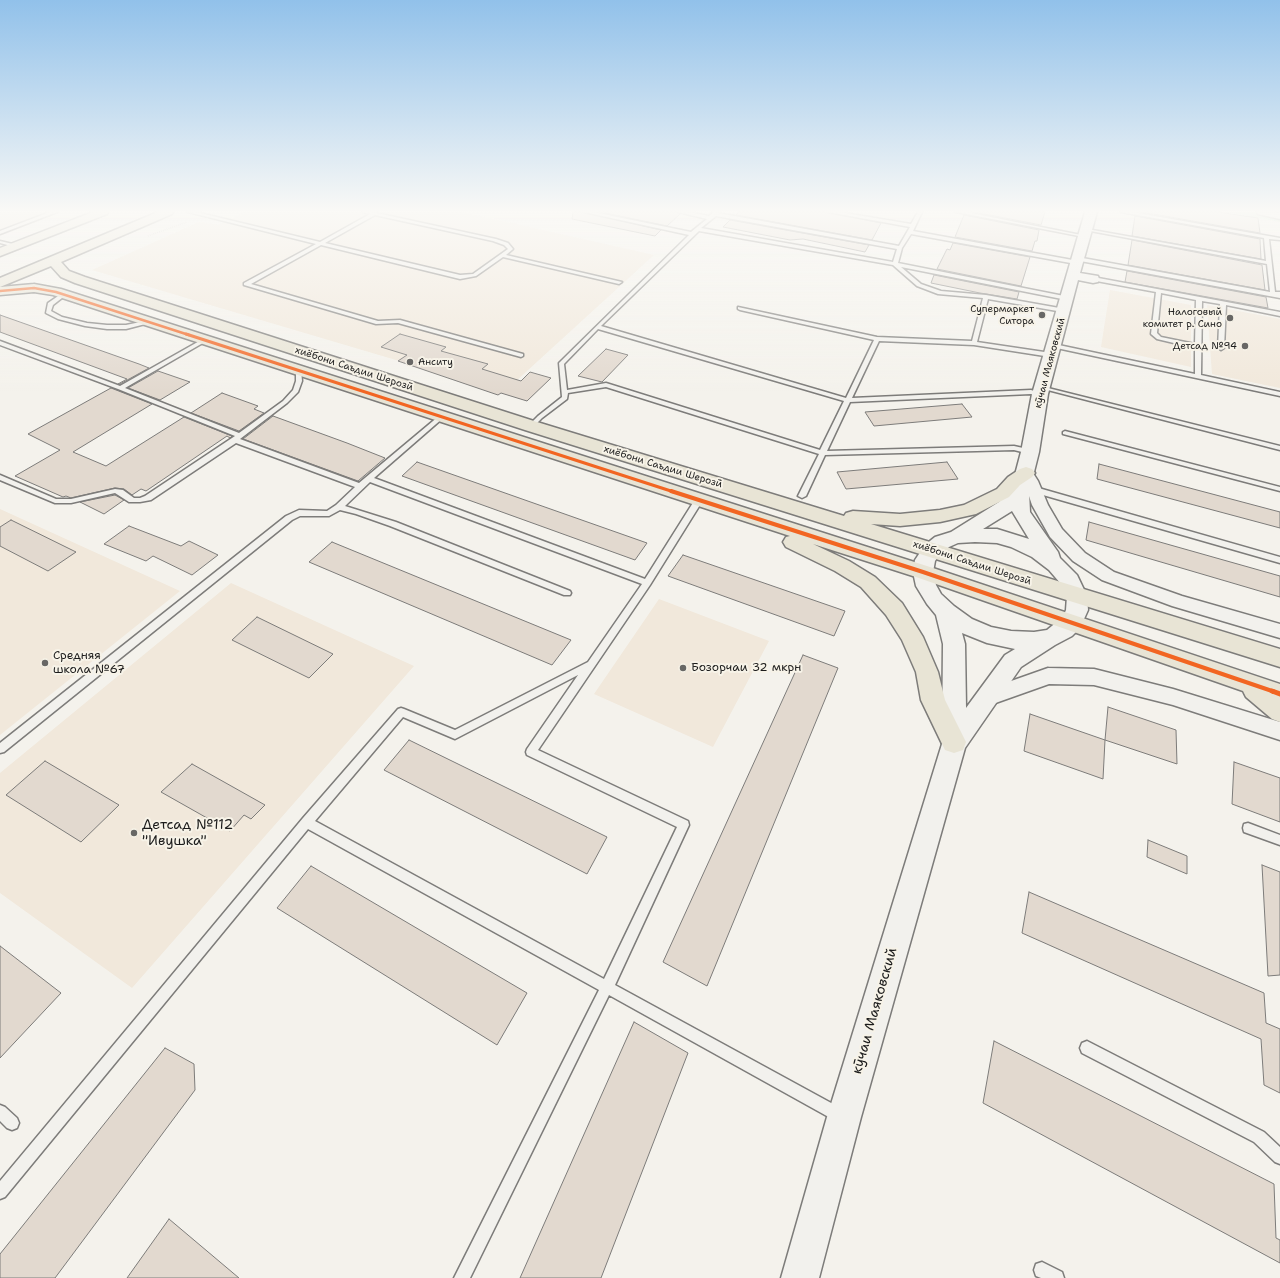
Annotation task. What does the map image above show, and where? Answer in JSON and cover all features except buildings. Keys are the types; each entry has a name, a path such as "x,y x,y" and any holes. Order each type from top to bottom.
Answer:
{"main road":[{"path":"2,289 34,272"},
{"name":"хиёбони Саъдии Шерозӣ","path":"63,272 65,274 80,280 531,426 1280,658"},
{"path":"60,293 80,280"},
{"name":"хиёбони Саъдии Шерозӣ","path":"2,289 34,288 60,293 923,572 1280,694"},
{"path":"819,515 900,520 955,513 969,510 1025,485"},
{"path":"747,516 785,539 842,566 868,582 894,609 912,637 927,672 933,700 954,743"},
{"path":"1244,682 1280,712"}],"street":[{"name":"кӯчаи Маяковский","path":"1056,565 1021,512 1041,391 1073,272"},
{"path":"1084,272 1093,279"},
{"path":"1025,485 1040,505 1056,533 1079,557 1108,576 1178,601 1280,631"},
{"name":"кӯчаи Маяковский","path":"932,550 942,542 956,537 1006,506 1025,485"},
{"name":"кӯчаи Маяковский","path":"956,537 976,535 990,536 1018,542 1039,552 1056,565 1070,580 1077,596"},
{"path":"923,572 925,560 932,550"},
{"name":"кӯчаи Маяковский","path":"923,572 926,586 934,599 946,612 964,625 987,635 1011,640 1034,641 1053,636"},
{"path":"1072,622 1077,610 1077,596"},
{"name":"кӯчаи Маяковский","path":"800,1278 844,1117 954,743 954,644 946,612"},
{"name":"кӯчаи Маяковский","path":"954,743 1013,661 1064,630 1072,622"},
{"path":"987,698 1048,676 1094,677 1173,697 1280,731"}],"lane":[{"path":"268,272 246,284 378,322 398,321 521,354"},
{"path":"438,272 460,277 474,275 479,272"},
{"path":"573,272 618,282"},
{"path":"531,426 540,417 565,398 561,364 597,326 653,272"},
{"path":"904,272 919,284 940,293 1065,304"},
{"path":"927,272 1065,304"},
{"path":"1120,272 1280,295"},
{"path":"1271,272 1273,294"},
{"path":"1093,279 1280,314"},
{"path":"1159,291 1154,334 1159,338 1199,347"},
{"path":"60,293 50,304 48,312 60,318 88,325 107,327 126,327 150,322"},
{"path":"974,343 986,297"},
{"path":"1198,376 1199,299"},
{"path":"1221,348 1223,303"},
{"path":"740,308 877,339 974,343 1053,350 1198,376 1280,394"},
{"path":"597,326 847,400 1041,391 1280,448"},
{"path":"802,496 877,339"},
{"path":"120,388 205,340"},
{"path":"0,343 120,388 237,438 360,486"},
{"path":"0,477 55,501 71,501 115,491 120,492 132,500 148,498 237,438 285,402 296,391 299,381 299,371"},
{"path":"564,392 606,385 822,453 1014,448 1030,452"},
{"path":"0,749 288,518 299,513 329,513 339,507 360,486 441,417"},
{"path":"1065,433 1280,489"},
{"path":"369,479 647,583"},
{"path":"1025,485 1280,560"},
{"path":"462,1278 607,987 684,825 532,752 647,583 699,500"},
{"path":"339,507 393,524 567,593"},
{"path":"0,1192 307,822 401,712 455,735 591,664"},
{"path":"307,822 844,1117"},
{"path":"1248,828 1280,840"},
{"path":"1087,1048 1259,1138 1280,1158"},
{"path":"0,1112 12,1123"},
{"path":"1042,1270 1056,1278"}],"shaded area":[{"path":"98,272 636,272 504,392"},
{"path":"1110,290 1191,305 1191,367 1101,347"},
{"name":"Детсад №94","path":"1207,305 1280,319 1280,388 1212,374"},
{"name":"Средняя школа №67","path":"0,509 180,591 0,735"},
{"name":"Детсад №112 \"Ивушка\"","path":"231,583 414,666 132,988 0,893 0,773"},
{"name":"Бозорчаи 32 мкрн","path":"659,599 769,641 713,747 594,694"}],"transit line":[{"path":"0,291 34,288 56,292 923,572 1280,694"}],"place":[{"name":"Супермаркет Ситора","path":"1042,315"},
{"name":"Налоговый комитет р. Сино","path":"1230,318"},
{"name":"Детсад №94","path":"1245,346"},
{"name":"Анситу","path":"410,362"},
{"name":"Средняя школа №67","path":"45,663"},
{"name":"Бозорчаи 32 мкрн","path":"683,668"},
{"name":"Детсад №112 \"Ивушка\"","path":"134,833"}]}
